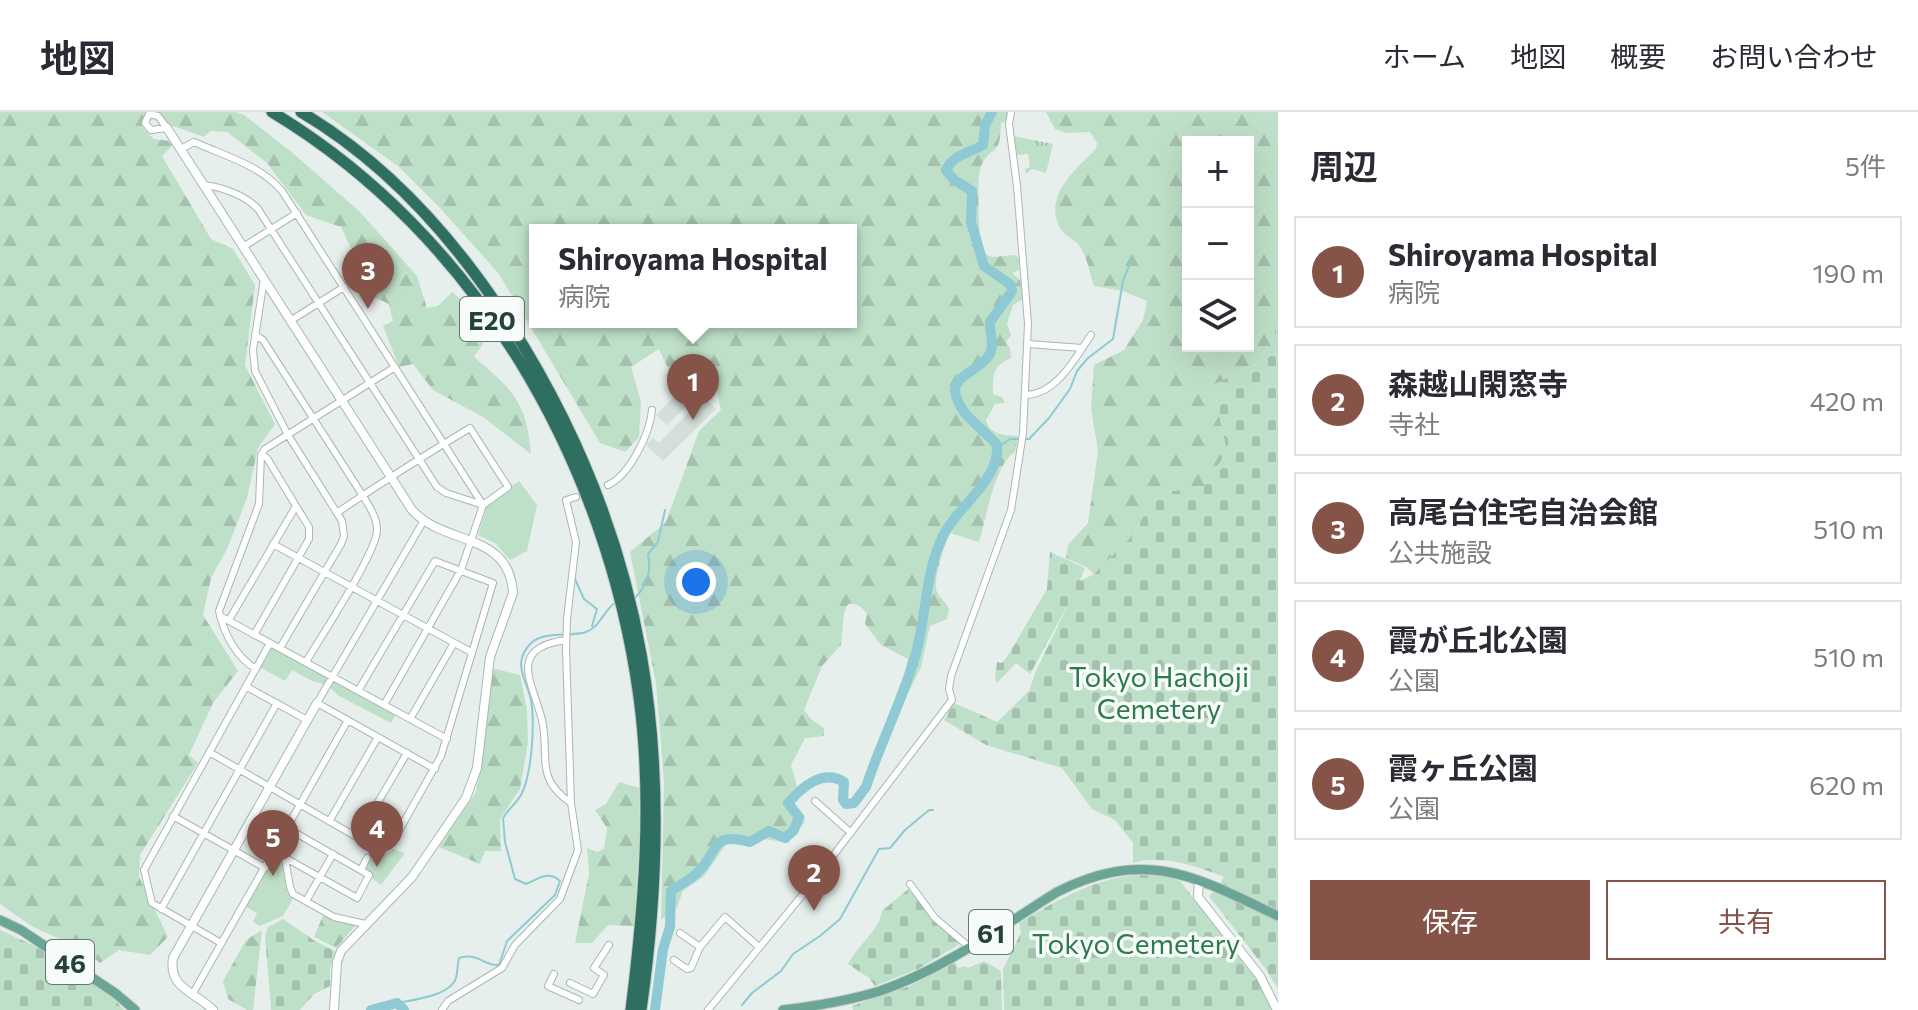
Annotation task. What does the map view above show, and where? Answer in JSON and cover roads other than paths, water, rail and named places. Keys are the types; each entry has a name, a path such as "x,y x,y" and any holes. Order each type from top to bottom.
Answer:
{"highway":[{"name":"E20","path":"272,112 349,164 381,192 443,256 487,313 529,377 570,455 624,593"},
{"name":"E20","path":"301,112 336,134 394,181 443,233 493,299 550,392 588,468 649,690 656,782 654,896 641,1010"},
{"name":"E20","path":"628,610 639,698 647,821 641,924 631,1010"}],"main road":[{"name":"61","path":"783,1010 840,1002 882,990 925,971 1057,892 1092,877 1119,870 1152,869 1199,880 1278,916"},
{"name":"46","path":"0,920 37,941 135,1010"}],"street":[{"path":"708,1010 851,833 952,700 949,689 951,676 1011,510 1023,433 1028,344 1021,233 1009,124 1011,112"},
{"path":"167,128 390,478 423,522 491,549 510,572 513,593 490,657 477,768 466,798 412,877 345,945 337,962 334,1010"},
{"path":"181,149 194,142 271,178 297,213 483,505"},
{"path":"203,185 220,188 251,202 437,487 483,505"},
{"path":"243,247 297,213"},
{"path":"264,279 253,350 255,371 288,435 338,512 344,536 280,648"},
{"path":"290,321 344,287"},
{"path":"255,335 263,340 373,512 377,534 371,551 306,662"},
{"path":"1026,395 1037,395 1053,385 1091,335"},
{"path":"1028,344 1082,348"},
{"path":"256,669 238,656 220,616 220,605 259,504 261,455 265,449 395,367"},
{"path":"608,485 617,479 644,442 652,410"},
{"path":"338,512 470,428 508,487 483,505 461,570 384,705"},
{"path":"254,635 307,546 310,532 267,458 261,455"},
{"path":"442,1010 448,1001 502,968 515,945 560,899 578,850 571,803 566,636 576,542 566,500 576,497"},
{"path":"229,620 296,506"},
{"path":"213,1010 175,980 172,963 307,720 423,522"},
{"path":"273,544 471,652"},
{"path":"358,691 435,561 493,583 447,739 435,769 392,843 371,852 361,870"},
{"path":"220,616 447,739"},
{"path":"566,636 545,644 532,655 527,672 543,723 546,778 571,803"},
{"path":"221,943 152,903 144,870 270,643"},
{"path":"410,719 454,643"},
{"path":"247,687 307,720"},
{"path":"161,909 277,703"},
{"path":"317,703 435,769"},
{"path":"192,995 348,720"},
{"path":"330,820 378,737"},
{"path":"209,752 358,836 371,852"},
{"path":"358,836 407,753"},
{"path":"815,801 851,833"},
{"path":"173,816 265,868"},
{"path":"273,851 357,898 369,875 287,828"},
{"path":"306,901 333,854"},
{"path":"285,858 291,891 334,917 365,924"},
{"path":"1199,880 1198,897 1260,976 1277,1010"},
{"path":"910,884 935,918 968,946"},
{"path":"674,960 687,969 691,968 700,947 725,917 759,947"},
{"path":"680,933 700,947"},
{"path":"570,983 593,994 604,975 594,968 609,945"},
{"path":"554,974 548,986 579,1000"}],"waterway":[{"path":"655,1010 663,949 670,927 671,891 697,873 721,841 737,839 750,842 769,831 785,838 794,830 799,817 788,803 814,781 828,777 844,782 843,800 846,804 854,803 866,787 914,660 938,549 951,523 992,470 997,445 965,413 955,391 962,378 990,354 990,322 1012,291 1011,285 984,266 971,222 972,191 954,180 946,170 958,157 983,145 985,125 992,112"},
{"path":"997,448 1010,439 1029,439 1070,389 1077,371 1088,358 1113,339 1123,281 1131,261"},
{"path":"634,599 647,578 648,554 658,542 665,510"},
{"path":"575,579 584,599 597,609 592,626"},
{"path":"397,1003 446,989 456,978 459,958 471,957 499,965 507,941 555,895 560,881 556,878 543,876 526,884 515,879 505,842 503,818 522,793 532,747 531,700 521,661 532,642 544,636 586,632 616,602"},
{"path":"742,1005 752,993 781,971 793,954 840,919 879,849 890,848 905,830 933,810"},
{"path":"371,1010 397,1003 404,1010"}],"place":[{"name":"高尾台住宅自治会館","path":"368,309"},
{"name":"Shiroyama Hospital","path":"693,420"},
{"name":"霞が丘北公園","path":"377,867"},
{"name":"霞ヶ丘公園","path":"273,876"},
{"name":"森越山閑窓寺","path":"814,911"}],"park label":[{"name":"Tokyo Hachoji Cemetery","path":"1159,692"},
{"name":"Tokyo Cemetery","path":"1136,943"}]}
